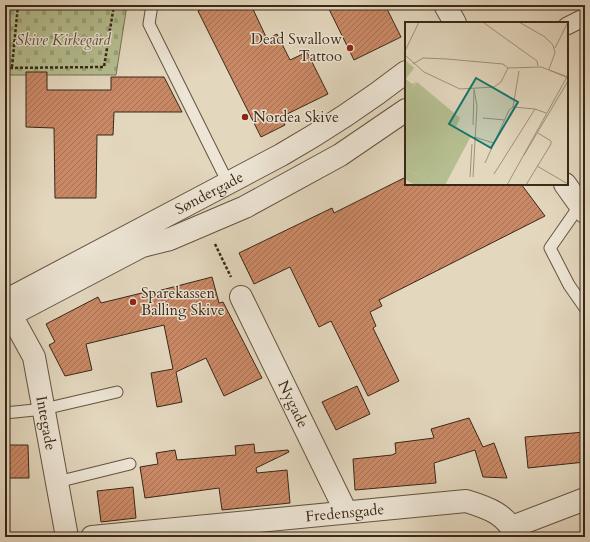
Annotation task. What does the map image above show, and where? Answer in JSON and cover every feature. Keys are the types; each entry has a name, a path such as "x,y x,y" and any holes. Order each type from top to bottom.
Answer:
{"street":[{"path":"445,5 454,22"},
{"path":"568,26 585,17"},
{"name":"Søndergade","path":"7,311 228,183 326,130 377,95 405,73"},
{"name":"Søndergade","path":"7,311 142,246 170,239 245,207 340,155 405,111"},
{"path":"566,185 582,208"},
{"name":"Nygade","path":"241,296 346,512"},
{"name":"Integade","path":"7,311 34,357 67,537"},
{"name":"Fredensgade","path":"92,537 466,501 491,509 515,532 585,498"}],"lane":[{"path":"152,5 149,24 228,183"},
{"path":"582,208 550,248 568,285 585,308"},
{"path":"5,412 44,409 117,392"},
{"path":"57,482 130,464"}],"path":[{"path":"12,67 18,5"},
{"path":"5,68 104,66 114,5"},
{"path":"205,224 241,296"}],"green space":[{"name":"Skive Kirkegård","path":"5,5 127,5 116,75 6,75 5,97"}],"building":[{"path":"211,5 251,5 267,39 277,34 290,60 307,52 328,94 281,117 285,125 261,137 198,11"},
{"path":"327,5 385,5 401,37 354,60"},
{"path":"26,72 47,72 47,90 111,90 111,77 164,77 182,112 114,112 113,135 97,135 96,198 55,198 54,128 26,127"},
{"path":"405,178 405,185 522,185 545,216 379,300 382,306 370,312 376,326 373,328 399,381 368,396 331,321 319,327 290,267 254,284 239,253 332,208 334,213"},
{"path":"212,277 219,303 223,302 262,378 224,396 206,358 176,372 182,402 157,407 151,373 173,369 164,325 86,344 92,370 65,376 49,345 55,342 46,324 98,297 101,303 150,291 150,293"},
{"path":"357,386 370,414 336,430 322,402"},
{"path":"469,418 483,447 494,443 507,478 483,477 475,450 434,463 436,483 355,490 353,459 392,455 396,453 395,443 434,438 431,429"},
{"path":"585,432 585,462 528,468 525,437"},
{"path":"254,444 255,453 288,450 289,452 256,468 257,473 287,470 290,503 222,510 219,488 145,498 140,467 158,464 156,453 175,450 177,460 236,455 235,446"},
{"path":"5,445 28,445 29,478 5,478"},
{"path":"133,487 136,518 101,522 97,491"}],"place":[{"name":"Dead Swallow Tattoo","path":"350,48"},
{"name":"Nordea Skive","path":"245,117"},
{"name":"Sparekassen Balling Skive","path":"133,302"}]}
